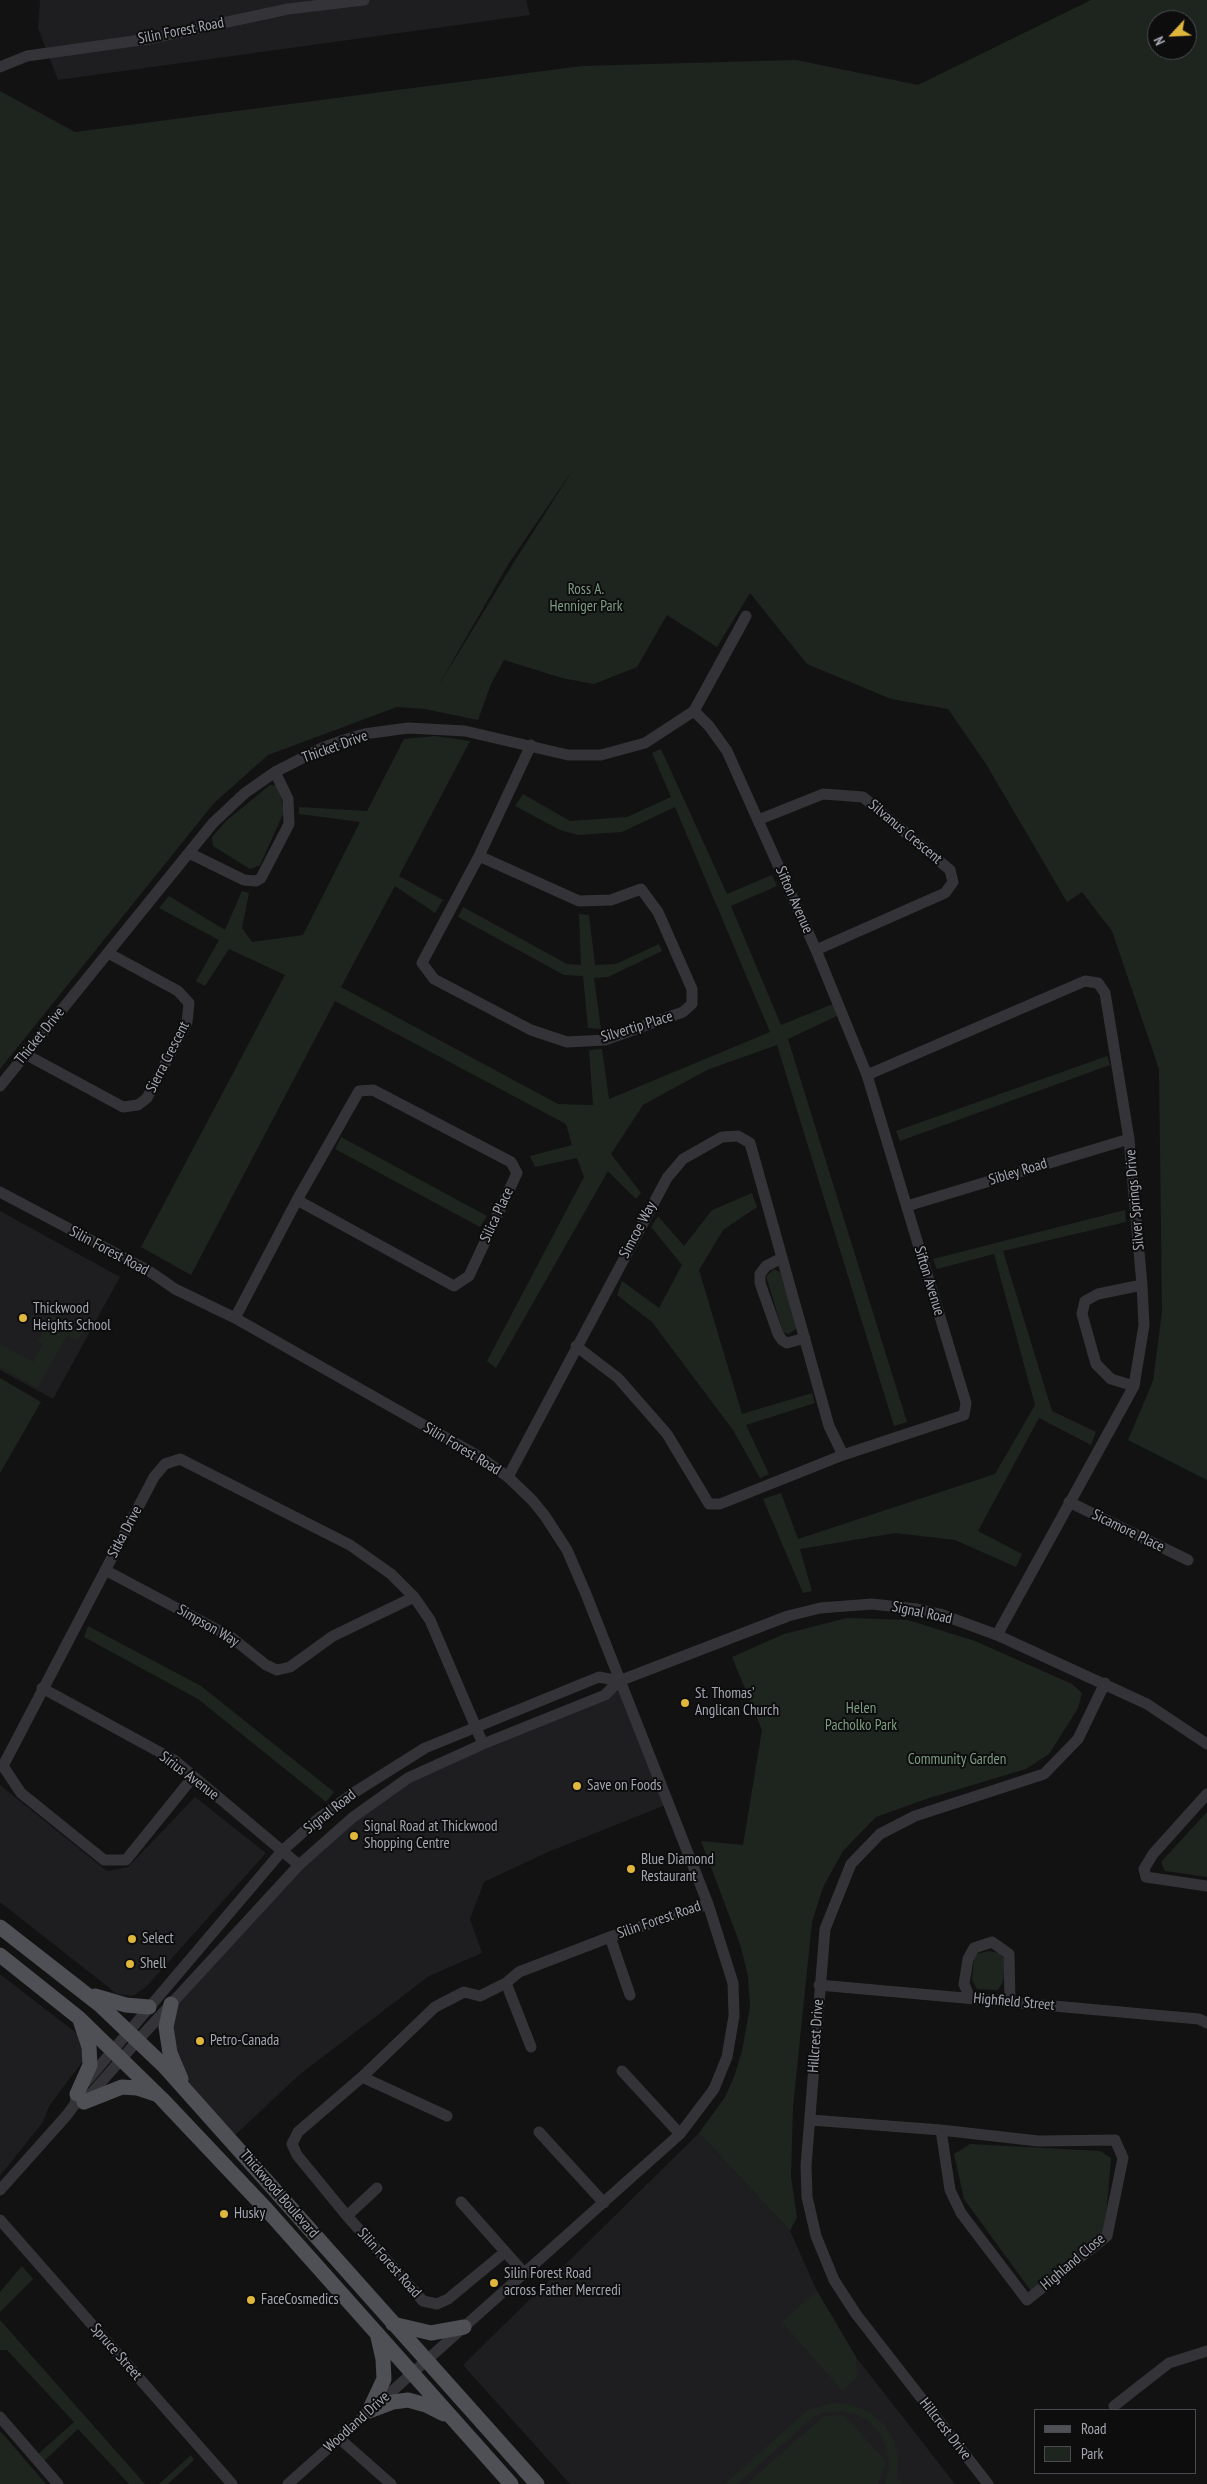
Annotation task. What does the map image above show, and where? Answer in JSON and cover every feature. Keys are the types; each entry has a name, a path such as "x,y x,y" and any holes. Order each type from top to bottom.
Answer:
{"main road":[{"name":"Thickwood Boulevard","path":"0,1927 80,1989 133,2035 186,2090 537,2484"},
{"name":"Thickwood Boulevard","path":"0,1955 79,2018 157,2094 267,2210 377,2336 511,2484"},
{"path":"80,1989 107,2001 149,2007"},
{"path":"171,2004 166,2026 170,2053 186,2090"},
{"path":"79,2018 89,2047 90,2065 79,2100"},
{"path":"79,2100 122,2087 137,2088 157,2094"},
{"path":"267,2210 275,2208 296,2221 302,2221"},
{"path":"393,2324 431,2333 464,2327"},
{"path":"370,2411 384,2379 383,2359 377,2336"},
{"path":"370,2411 393,2402 408,2400 426,2405 452,2418"}],"street":[{"name":"Silin Forest Road","path":"0,68 27,56 148,38 288,9 364,0"},
{"name":"Thicket Drive","path":"0,1086 213,823 234,802 275,772 316,751 344,740 364,734 408,728 465,731 568,755 601,755 645,743 694,711 746,616"},
{"name":"Sifton Avenue","path":"576,1346 618,1378 667,1434 709,1504 720,1504 843,1455 964,1415 966,1403 867,1075 816,950 727,751 709,726 694,711"},
{"name":"Silvertip Place","path":"479,856 579,901 611,900 641,889 658,912 692,989 692,1004 683,1012 605,1040 567,1042 531,1030 434,979 422,963 479,856 531,745"},
{"path":"189,853 244,880 256,881 261,878 289,824 288,799 275,772"},
{"name":"Silvanus Crescent","path":"758,820 822,794 863,797 950,870 953,882 945,893 816,950"},
{"name":"Sierra Crescent","path":"25,1054 123,1107 138,1105 147,1098 187,1022 188,1003 178,991 108,953"},
{"name":"Silver Springs Drive","path":"867,1075 1085,981 1098,983 1105,993 1129,1139 1142,1286 1144,1325 1134,1386 997,1636"},
{"name":"Silica Place","path":"236,1318 298,1200 358,1091 373,1090 511,1162 517,1173 469,1276 454,1286 298,1200"},
{"name":"Simcoe Way","path":"508,1477 667,1178 683,1159 722,1137 738,1136 750,1143 829,1426 843,1455"},
{"name":"Sibley Road","path":"907,1206 1129,1139"},
{"name":"Silin Forest Road","path":"0,1192 149,1271 175,1289 236,1318 480,1457 508,1477 545,1516 567,1550 708,1904 733,1983 734,2016 727,2057 721,2075 705,2103 680,2134 426,2361"},
{"path":"782,1258 766,1266 760,1274 760,1283 778,1334 782,1340 787,1343 805,1338"},
{"path":"1134,1386 1111,1379 1096,1364 1082,1314 1085,1301 1098,1294 1142,1286"},
{"name":"Sitka Drive","path":"193,1777 126,1860 104,1860 20,1793 3,1766 42,1688 154,1477 164,1464 180,1459 365,1554 391,1574 414,1597 438,1634 483,1744"},
{"name":"Sicamore Place","path":"1069,1502 1188,1560"},
{"name":"Simpson Way","path":"105,1570 231,1637 266,1664 277,1670 290,1667 333,1636 414,1597"},
{"name":"Signal Road","path":"133,2035 171,2004 299,1865 352,1818 408,1778 483,1744 605,1694 619,1681 780,1618 820,1608 849,1604 894,1605 940,1614 997,1636 1104,1683 1147,1704 1207,1744"},
{"name":"Signal Road","path":"117,2054 133,2035 149,2007 282,1851 320,1818 390,1768 425,1748 599,1677 619,1681"},
{"name":"Hillcrest Drive","path":"988,2484 856,2314 834,2280 816,2236 807,2197 806,2166 825,1930 851,1864 880,1834 915,1816 1044,1774 1078,1739 1104,1683"},
{"name":"Sirius Avenue","path":"42,1688 174,1760 299,1865"},
{"path":"1207,1794 1153,1854 1144,1869 1146,1877 1207,1886"},
{"name":"Silin Forest Road","path":"506,2252 448,2299 437,2304 423,2301 347,2216 297,2155 292,2144 298,2132 362,2076 435,2007 464,1992 480,1996 506,1983 519,1972 610,1937 708,1904"},
{"name":"Silin Forest Road","path":"610,1937 630,1995"},
{"path":"970,1998 964,1984 968,1958 974,1948 992,1942 1009,1954 1010,2001"},
{"path":"506,1983 531,2047"},
{"name":"Highfield Street","path":"820,1985 1199,2019 1207,2023"},
{"path":"0,2190 117,2054"},
{"path":"622,2071 680,2134"},
{"path":"362,2076 447,2116"},
{"name":"Highland Close","path":"811,2120 941,2130 1038,2141 1115,2140 1123,2158 1107,2236 1027,2300 961,2213 950,2190 941,2130"},
{"path":"539,2132 604,2203"},
{"name":"Silin Forest Road","path":"347,2216 376,2188"},
{"path":"461,2202 525,2274"},
{"name":"Spruce Street","path":"0,2220 232,2484"},
{"path":"1114,2406 1169,2363 1207,2351"},
{"name":"Woodland Drive","path":"288,2484 426,2361"},
{"path":"0,2417 58,2484"},
{"path":"340,2439 391,2484"}],"shaded area":[{"path":"40,0 526,0 530,15 58,80 38,28"},
{"path":"0,1211 120,1277 53,1399 0,1370"},
{"path":"619,1681 668,1804 548,1852 484,1882 470,1919 482,1953 429,1976 299,2075 231,2139 186,2090 170,2053 171,2004 299,1865 408,1778 605,1695"},
{"path":"0,1785 107,1871 128,1867 195,1797 266,1853 146,1987 133,1996 117,1994 0,1902"},
{"path":"0,1974 80,2036 86,2049 83,2061 49,2106 43,2122 0,2176"},
{"path":"699,2133 790,2231 817,2291 856,2357 955,2484 570,2484 463,2365"}],"green space":[{"name":"Ross A. Henniger Park","path":"1091,0 1207,0 1207,1480 1128,1440 1153,1381 1162,1312 1159,1069 1112,931 1082,892 1067,902 986,764 948,709 891,699 807,664 750,593 717,647 667,615 637,667 594,684 562,678 504,660 491,684 478,720 425,709 397,707 268,755 214,803 0,1069 0,91 75,132 582,66 796,60 918,85","holes":["574,468 437,688 509,563"]},
{"path":"435,736 470,741 399,876 443,900 435,913 395,886 341,987 558,1104 593,1105 589,1050 602,1049 609,1099 770,1032 675,807 622,832 578,835 560,830 515,806 523,794 570,821 627,817 671,797 652,753 661,749 727,894 772,875 777,886 731,906 781,1025 833,1004 837,1016 788,1039 907,1422 894,1426 777,1045 707,1070 643,1105 611,1154 641,1193 636,1199 608,1171 496,1368 487,1361 584,1177 577,1158 535,1167 530,1156 572,1145 566,1124 335,1001 191,1275 141,1247 285,975 229,949 205,986 196,981 219,940 159,908 169,896 225,930 242,891 249,893 242,928 252,942 303,935 360,822 299,814 299,807 367,811 404,739"},
{"path":"270,785 278,786 284,812 260,865 250,869 213,846 212,837 226,821"},
{"path":"463,907 567,964 581,965 579,914 589,915 595,965 616,964 659,944 662,951 608,977 594,978 601,1029 588,1028 583,976 564,975 458,917"},
{"path":"1107,1056 1110,1065 900,1141 896,1131"},
{"path":"341,1137 487,1216 480,1227 335,1149"},
{"path":"752,1193 757,1207 723,1230 699,1270 742,1414 812,1393 815,1403 746,1425 769,1474 760,1478 733,1430 652,1322 617,1295 622,1281 659,1308 682,1265 651,1227 658,1216 684,1246 712,1210"},
{"path":"1125,1210 1126,1222 1003,1251 1052,1411 1096,1432 1091,1445 1039,1418 978,1531 1022,1554 1016,1567 955,1540 895,1533 800,1549 812,1591 803,1593 763,1499 781,1493 798,1539 995,1474 1035,1405 994,1254 937,1269 933,1259"},
{"path":"774,1269 780,1272 797,1328 789,1334 783,1332 766,1276"},
{"path":"52,1315 83,1332 78,1341 67,1335 37,1388 0,1367 0,1344 33,1362 43,1344 38,1341"},
{"path":"0,1378 41,1402 0,1473"},
{"name":"Helen Pacholko Park","path":"847,1618 908,1620 975,1641 1072,1684 1082,1693 1078,1708 1049,1754 1026,1769 926,1799 876,1817 843,1851 823,1887 812,1922 793,2107 791,2177 797,2217 790,2231 699,2133 725,2097 734,2077 742,2051 750,2007 748,1976 740,1944 701,1841 743,1845 762,1730 732,1657 784,1634"},
{"path":"88,1626 201,1686 334,1792 326,1802 198,1699 84,1637"},
{"path":"1207,1812 1207,1877 1165,1871 1161,1862"},
{"path":"988,1951 1000,1953 1005,1960 1003,1982 998,1990 977,1989 972,1980 974,1958 977,1954"},
{"path":"970,2144 1100,2151 1111,2158 1105,2231 1031,2291 964,2199 954,2154"},
{"path":"22,2266 33,2279 0,2312 0,2292"},
{"path":"817,2291 856,2357 857,2378 842,2390 782,2322"},
{"path":"0,2320 145,2484 129,2484 78,2429 42,2463 36,2456 74,2422 7,2350 0,2350"},
{"path":"833,2403 852,2405 870,2412 884,2425 894,2441 898,2459 897,2478 903,2484 885,2484 889,2466 887,2449 881,2435 870,2422 856,2414 840,2411 824,2412 813,2417 737,2484 725,2484 808,2410"},
{"path":"844,2415 886,2462 878,2484 747,2484 824,2416"},
{"path":"0,2432 2,2433 46,2484 0,2484"},
{"path":"191,2455 194,2460 168,2484 159,2484"}],"place":[{"name":"Thickwood Heights School","path":"23,1318"},
{"name":"St. Thomas’ Anglican Church","path":"685,1703"},
{"name":"Save on Foods","path":"577,1786"},
{"name":"Signal Road at Thickwood Shopping Centre","path":"354,1836"},
{"name":"Blue Diamond Restaurant","path":"631,1869"},
{"name":"Select","path":"132,1939"},
{"name":"Shell","path":"130,1964"},
{"name":"Petro-Canada","path":"200,2041"},
{"name":"Husky","path":"224,2214"},
{"name":"Silin Forest Road across Father Mercredi","path":"494,2283"},
{"name":"FaceCosmedics","path":"251,2300"}],"park label":[{"name":"Community Garden","path":"957,1760"}]}
